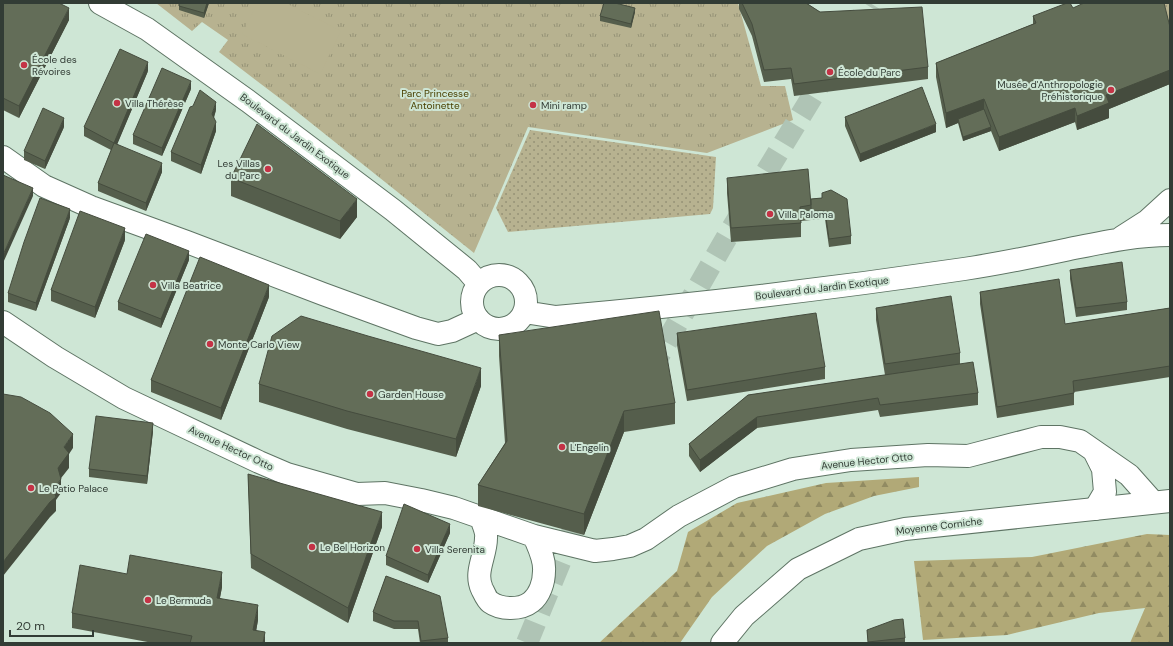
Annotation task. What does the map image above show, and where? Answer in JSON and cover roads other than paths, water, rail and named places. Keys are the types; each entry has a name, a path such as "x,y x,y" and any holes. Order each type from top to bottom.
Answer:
{"street":[{"name":"Boulevard du Jardin Exotique","path":"100,3 147,29 255,106 394,210 467,270 479,284"},
{"path":"3,157 44,186 91,206 416,328 438,334 452,331 478,319"},
{"name":"Boulevard du Jardin Exotique","path":"1117,239 1147,221 1170,200"},
{"name":"Boulevard du Jardin Exotique","path":"524,312 544,316 564,316 810,290 897,279 973,267 1033,257 1117,239 1170,235"},
{"path":"499,275 507,276 521,286 525,295 526,304 524,312 514,325 507,328 491,328 484,325 474,313 472,305 474,290 485,279 499,275"},
{"name":"Avenue Hector Otto","path":"3,322 55,357 124,398 287,474 357,494 384,493 454,508 534,536 595,551 613,550 630,546 646,539 697,505 734,487 793,469 851,460 928,455 968,456 1041,437 1060,437 1080,441 1129,475 1162,501"},
{"path":"1094,451 1103,469 1105,492 1095,509"},
{"name":"Moyenne Corniche","path":"722,643 744,616 798,569 859,539 905,529 1162,501"},
{"path":"481,518 486,536 485,548 478,578 482,590 490,602 506,608 521,606 530,602 537,595 544,571 543,556 534,536"}],"tunnel":[{"path":"851,34 870,3"},
{"path":"650,371 731,230 829,69"},
{"path":"527,643 574,528"}],"place":[{"name":"École des Révoires","path":"24,65"},
{"name":"École du Parc","path":"830,72"},
{"name":"Musée d'Anthropologie Préhistorique","path":"1111,90"},
{"name":"Villa Thérèse","path":"117,103"},
{"name":"Mini ramp","path":"533,105"},
{"name":"Les Villas du Parc","path":"268,169"},
{"name":"Villa Paloma","path":"770,214"},
{"name":"Villa Beatrice","path":"153,285"},
{"name":"Monte Carlo View","path":"210,344"},
{"name":"Garden House","path":"370,394"},
{"name":"L'Engelin","path":"562,447"},
{"name":"Le Patio Palace","path":"31,488"},
{"name":"Le Bel Horizon","path":"312,547"},
{"name":"Villa Serenita","path":"417,549"},
{"name":"Le Bermuda","path":"148,600"}],"park label":[{"name":"Parc Princesse Antoinette","path":"435,98"}]}
